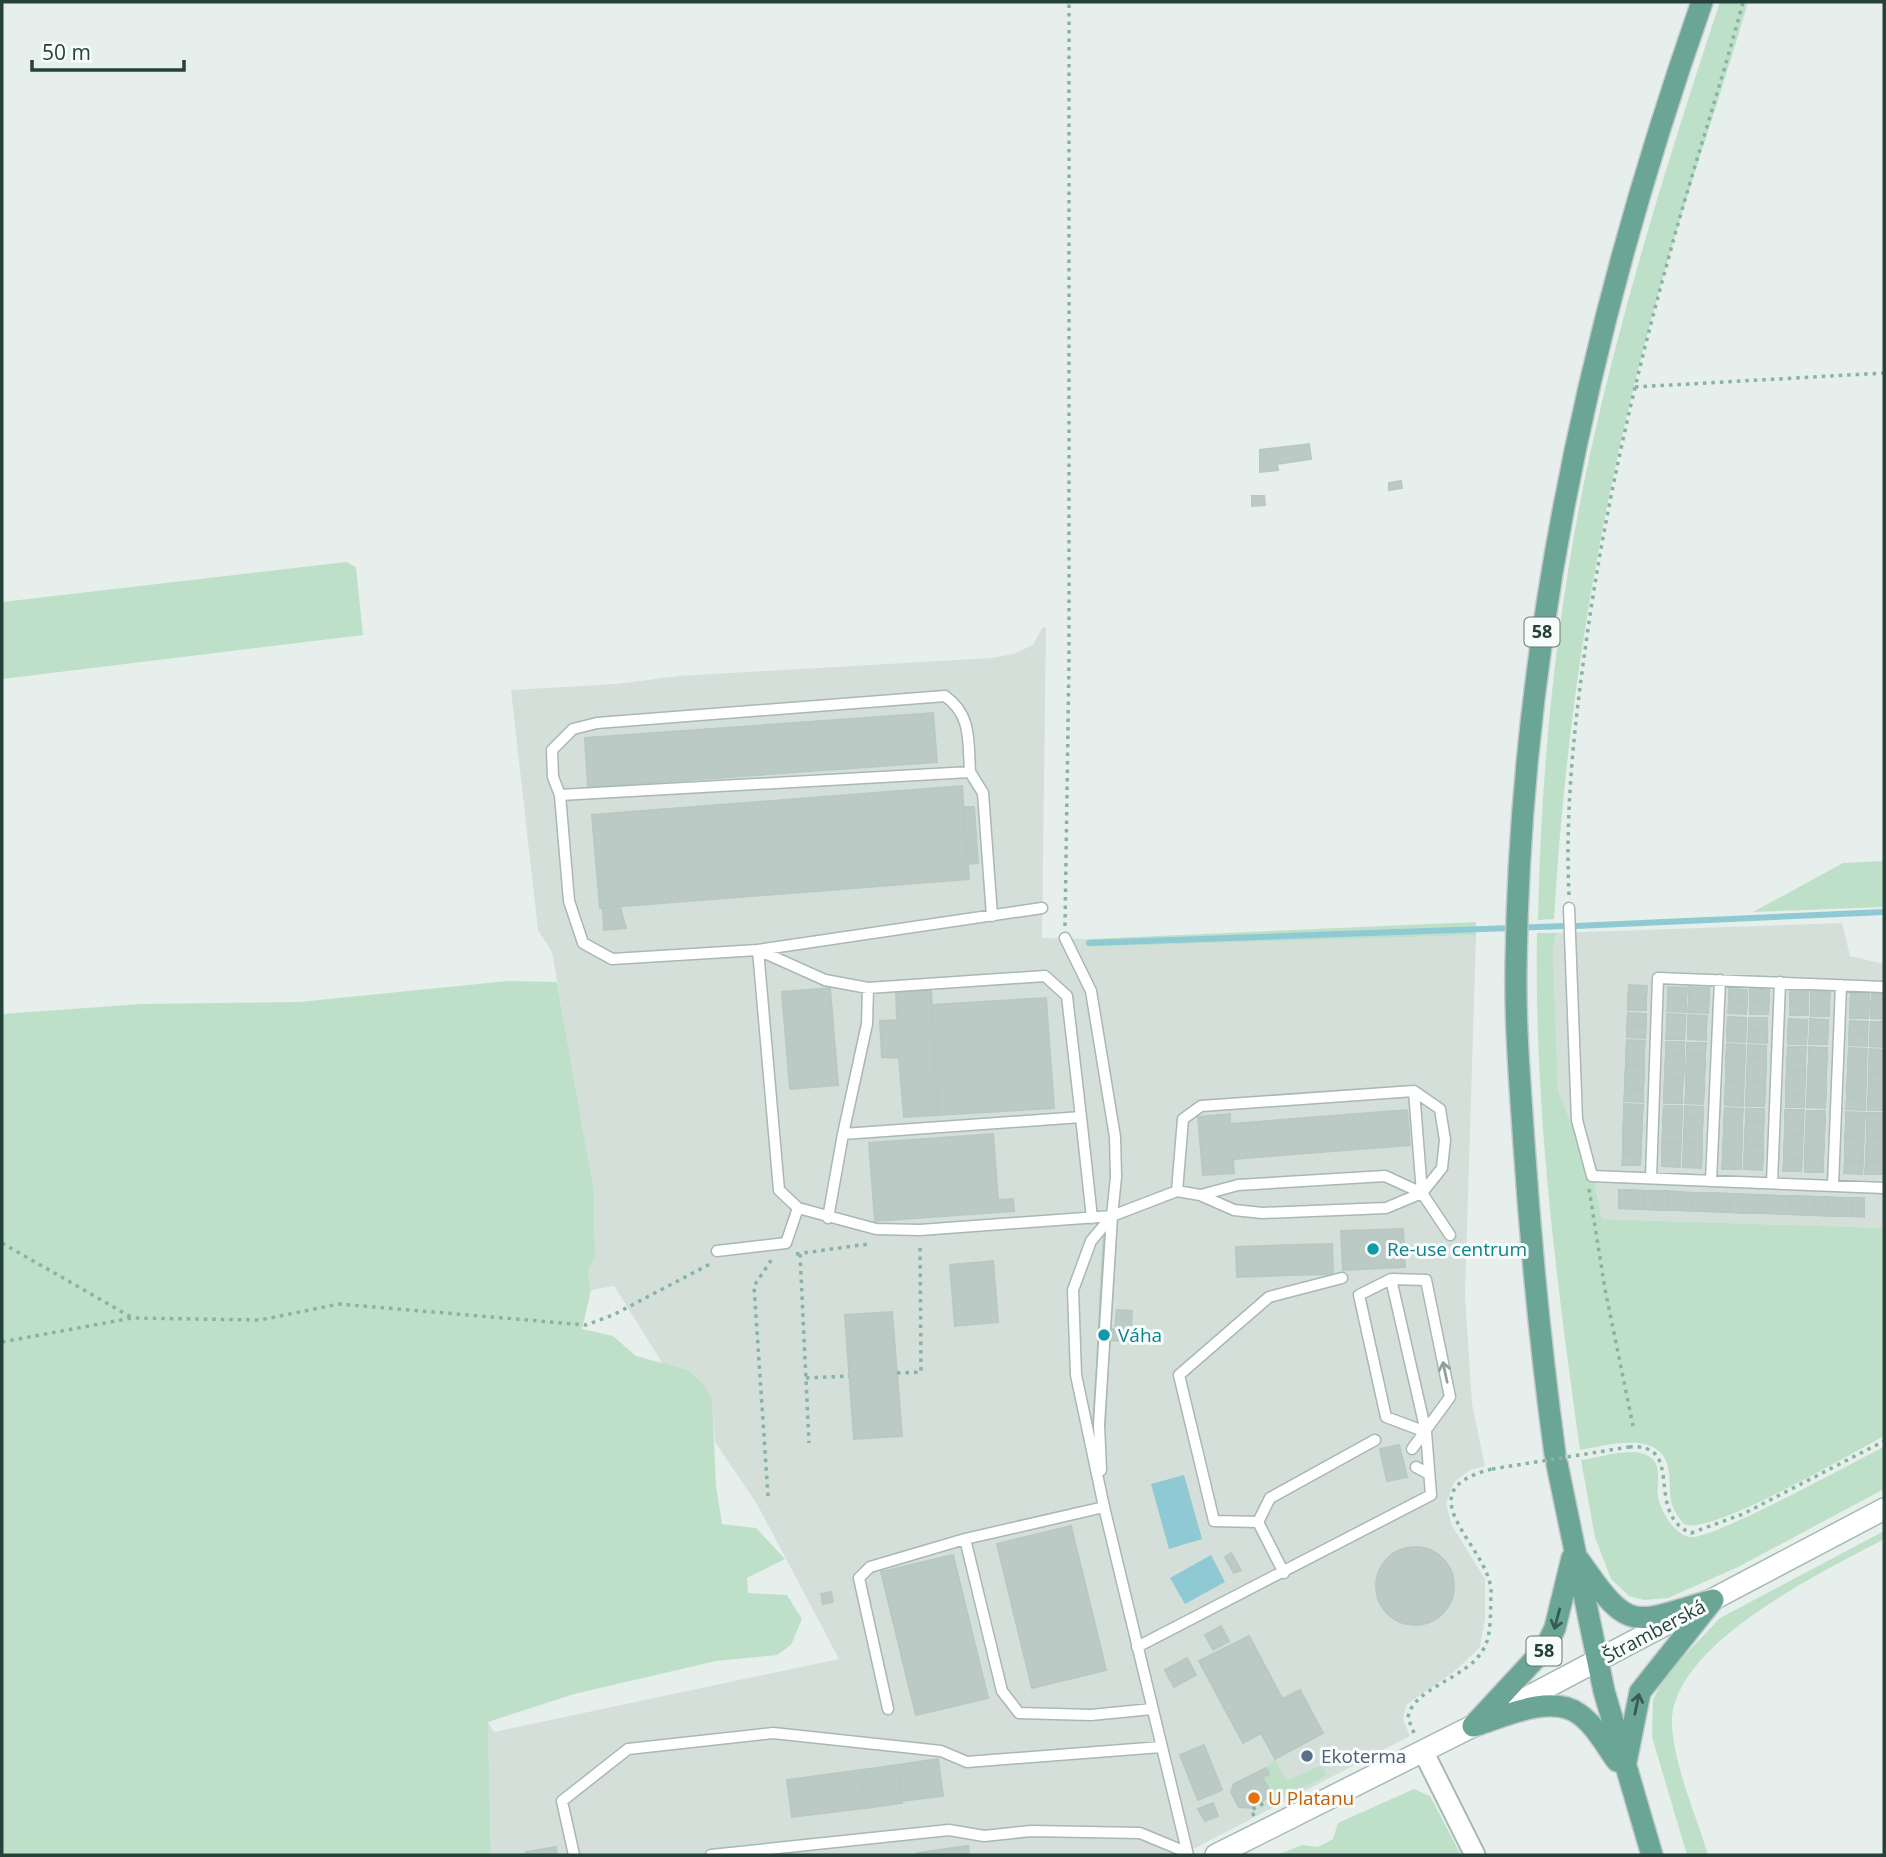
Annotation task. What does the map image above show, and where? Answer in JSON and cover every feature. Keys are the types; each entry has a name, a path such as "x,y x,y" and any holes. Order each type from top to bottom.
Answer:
{"main road":[{"name":"58","path":"1652,1855 1625,1771 1597,1661 1556,1459 1535,1299 1517,1038 1519,871 1532,713 1548,586 1596,353 1631,222 1702,2"},
{"name":"58","path":"1574,1553 1607,1602 1628,1617 1661,1615 1713,1600"},
{"name":"58","path":"1473,1726 1546,1647 1555,1628 1574,1553"},
{"name":"58","path":"1625,1771 1640,1692 1713,1600"},
{"name":"58","path":"1473,1726 1525,1710 1565,1707 1589,1724 1625,1771"}],"street":[{"name":"Štramberská","path":"1216,1855 1473,1726 1884,1509"},
{"path":"1423,1751 1475,1855"}],"lane":[{"path":"992,916 983,793 971,772 966,721 960,706 945,696 597,723 573,729 552,750 553,777 560,796 569,901 583,943 611,959 758,950 992,916 1042,908"},
{"path":"560,796 971,772"},
{"path":"1569,908 1577,1119 1592,1176 1884,1188"},
{"path":"1065,938 1091,991 1115,1137 1116,1177 1099,1425 1104,1507"},
{"path":"758,950 825,980 868,988 1045,976 1067,996 1092,1218"},
{"path":"758,950 779,1190 798,1208 876,1229 920,1230 1112,1216 1177,1191 1200,1195 1234,1210 1262,1213 1385,1208 1422,1193 1442,1168 1445,1140 1440,1109 1415,1091 1201,1106 1184,1119 1177,1191"},
{"path":"1651,1178 1658,978 1884,987"},
{"path":"1711,1181 1720,980"},
{"path":"1772,1183 1780,982"},
{"path":"1833,1185 1840,985"},
{"path":"828,1217 867,1024 868,988"},
{"path":"1415,1091 1422,1193 1450,1235"},
{"path":"843,1134 1081,1117"},
{"path":"1200,1195 1238,1185 1385,1176 1422,1193"},
{"path":"717,1251 786,1243 798,1208"},
{"path":"1112,1216 1091,1241 1073,1290 1076,1375 1104,1507 1187,1854"},
{"path":"1258,1522 1214,1521 1179,1375 1269,1297 1342,1278"},
{"path":"1138,1647 1431,1495 1426,1432 1391,1279"},
{"path":"1412,1449 1426,1432 1450,1397 1426,1280 1391,1279 1359,1295 1386,1418 1426,1432"},
{"path":"1258,1522 1270,1498 1376,1440"},
{"path":"1416,1467 1429,1474"},
{"path":"888,1709 859,1578 870,1567 965,1539 1104,1507"},
{"path":"1258,1522 1284,1573"},
{"path":"965,1539 1002,1691 1010,1705 1020,1713 1035,1714 1091,1715 1152,1709"},
{"path":"574,1855 562,1801 628,1749 773,1732 941,1751 967,1762 1161,1747"},
{"path":"711,1855 949,1830 984,1836 1031,1831 1140,1833 1187,1854"}],"path":[{"path":"1065,938 1069,660 1069,2"},
{"path":"1569,908 1566,841 1575,719 1598,558 1635,387 1668,259 1743,2"},
{"path":"1635,387 1884,373"},
{"path":"1592,1176 1588,1195 1633,1426"},
{"path":"897,1373 921,1372 920,1230"},
{"path":"787,1255 878,1242"},
{"path":"2,1243 132,1318"},
{"path":"800,1254 809,1443"},
{"path":"762,1258 774,1256 754,1286 768,1496"},
{"path":"2,1342 132,1318 260,1320 339,1304 586,1325 613,1315 712,1262"},
{"path":"806,1378 849,1376"},
{"path":"1423,1751 1410,1724 1410,1708 1418,1699 1461,1672 1481,1654 1486,1643 1490,1578 1456,1523 1450,1504 1452,1494 1465,1480 1492,1469 1629,1447 1643,1448 1658,1458 1664,1469 1664,1499 1678,1525 1691,1533 1743,1514 1884,1441"}],"shaded area":[{"path":"1046,627 1042,938 1089,939 1091,947 1476,935 1465,1295 1472,1404 1485,1466 1470,1470 1454,1482 1446,1504 1452,1526 1485,1579 1485,1619 1480,1647 1455,1671 1406,1705 1403,1720 1410,1736 1182,1855 491,1855 488,1722 494,1732 839,1659 757,1504 715,1442 712,1399 688,1370 663,1364 614,1286 591,1290 588,1272 595,1256 594,1191 552,952 538,930 511,690 616,684 679,676 991,658 1014,654 1033,645 1042,628"},
{"path":"1842,923 1850,956 1884,964 1884,1228 1602,1219 1595,1185 1558,1090 1553,950 1556,933"}],"green space":[{"path":"1720,2 1748,2 1668,258 1619,448 1577,682 1567,761 1554,919 1538,920 1547,744 1560,627 1578,511 1603,396 1633,282"},
{"path":"346,562 356,567 363,635 2,679 2,602"},
{"path":"1884,861 1884,907 1753,912 1843,863"},
{"path":"1476,922 1476,935 1090,947 1089,939"},
{"path":"1537,933 1556,933 1553,950 1558,1090 1595,1185 1602,1219 1884,1228 1884,1436 1782,1491 1722,1518 1699,1525 1684,1524 1672,1505 1669,1473 1665,1459 1657,1450 1646,1445 1619,1443 1580,1450 1548,1192 1539,1062"},
{"path":"508,981 557,982 594,1191 595,1256 588,1272 591,1290 582,1329 613,1336 636,1356 688,1370 703,1384 712,1399 716,1486 722,1524 756,1528 785,1559 747,1578 748,1593 787,1595 802,1619 791,1645 777,1655 716,1661 574,1694 488,1722 491,1855 2,1855 2,1014 142,1004 299,1002"},
{"path":"1884,1447 1884,1489 1738,1567 1668,1598 1644,1600 1629,1596 1611,1579 1595,1537 1581,1460 1626,1452 1640,1453 1653,1459 1658,1470 1658,1497 1662,1509 1679,1532 1690,1537 1725,1527"},
{"path":"1884,1531 1884,1539 1789,1591 1721,1640 1695,1667 1677,1696 1672,1726 1674,1742 1708,1855 1687,1855 1652,1737 1653,1700 1664,1677 1720,1618"},
{"path":"1275,1759 1287,1781 1322,1765 1327,1775 1255,1811 1268,1803 1273,1792 1262,1777 1269,1774 1266,1768"},
{"path":"1414,1789 1430,1796 1461,1855 1277,1855 1302,1845 1318,1847 1333,1839 1338,1823"}],"water":[{"path":"1184,1475 1202,1539 1169,1549 1151,1484"},
{"path":"1211,1555 1225,1582 1185,1604 1170,1578"}],"building":[{"path":"1309,444 1311,459 1277,464 1278,470 1260,472 1260,450"},
{"path":"1401,481 1402,488 1389,490 1389,483"},
{"path":"1252,496 1264,496 1265,505 1252,506"},
{"path":"933,713 937,762 588,787 585,738"},
{"path":"962,786 969,879 600,908 592,815"},
{"path":"963,807 974,807 978,863 968,864"},
{"path":"620,907 626,928 604,930 603,908"},
{"path":"1629,985 1647,986 1646,998 1628,998"},
{"path":"1668,987 1687,988 1686,1000 1668,999"},
{"path":"1689,987 1709,988 1709,1000 1689,1000"},
{"path":"830,988 838,1085 790,1089 782,992"},
{"path":"1729,989 1747,990 1747,1002 1729,1001"},
{"path":"1750,989 1769,989 1769,1002 1750,1001"},
{"path":"931,990 938,1115 904,1117 899,1058 882,1057 880,1021 897,1020 896,993"},
{"path":"1790,990 1808,991 1808,1003 1790,1002"},
{"path":"1811,991 1830,992 1829,1004 1811,1003"},
{"path":"1851,993 1869,994 1869,1006 1850,1005"},
{"path":"1872,994 1884,994 1884,1007 1871,1006"},
{"path":"1046,998 1054,1108 938,1115 932,1005"},
{"path":"1628,998 1646,998 1646,1010 1628,1010"},
{"path":"1668,999 1686,1000 1686,1012 1667,1011"},
{"path":"1689,1000 1709,1000 1708,1013 1688,1012"},
{"path":"1729,1001 1747,1002 1746,1014 1728,1013"},
{"path":"1750,1001 1769,1002 1768,1014 1750,1014"},
{"path":"1790,1002 1808,1003 1808,1015 1790,1015"},
{"path":"1811,1003 1829,1004 1829,1016 1811,1016"},
{"path":"1850,1005 1869,1006 1868,1018 1850,1018"},
{"path":"1871,1006 1884,1007 1884,1019 1871,1018"},
{"path":"1628,1013 1646,1014 1646,1026 1627,1025"},
{"path":"1667,1014 1685,1015 1685,1027 1667,1027"},
{"path":"1688,1015 1707,1016 1706,1028 1688,1028"},
{"path":"1728,1017 1746,1018 1746,1030 1727,1029"},
{"path":"1749,1018 1767,1018 1767,1031 1749,1030"},
{"path":"1789,1019 1807,1020 1807,1032 1788,1031"},
{"path":"1810,1019 1828,1020 1828,1032 1810,1032"},
{"path":"1850,1021 1868,1022 1867,1034 1849,1033"},
{"path":"1871,1022 1884,1022 1884,1034 1870,1034"},
{"path":"1627,1025 1646,1026 1645,1038 1627,1037"},
{"path":"1667,1027 1685,1027 1684,1039 1666,1039"},
{"path":"1688,1028 1706,1028 1706,1040 1688,1039"},
{"path":"1727,1029 1746,1030 1745,1042 1727,1041"},
{"path":"1749,1030 1767,1031 1767,1043 1748,1042"},
{"path":"1788,1031 1807,1032 1806,1044 1788,1044"},
{"path":"1810,1032 1828,1032 1827,1044 1809,1044"},
{"path":"1849,1033 1867,1034 1867,1046 1849,1045"},
{"path":"1870,1034 1884,1034 1884,1047 1870,1046"},
{"path":"1627,1040 1645,1041 1644,1053 1626,1052"},
{"path":"1666,1042 1684,1042 1684,1055 1666,1054"},
{"path":"1687,1043 1706,1043 1705,1055 1687,1055"},
{"path":"1727,1044 1745,1045 1745,1057 1726,1056"},
{"path":"1748,1045 1766,1046 1766,1058 1748,1057"},
{"path":"1788,1047 1806,1047 1805,1059 1787,1059"},
{"path":"1809,1047 1827,1048 1827,1060 1809,1059"},
{"path":"1849,1048 1867,1049 1866,1061 1848,1060"},
{"path":"1870,1049 1884,1050 1884,1062 1869,1061"},
{"path":"1626,1052 1644,1053 1644,1065 1626,1065"},
{"path":"1666,1054 1684,1055 1684,1067 1665,1066"},
{"path":"1687,1055 1705,1055 1705,1068 1686,1067"},
{"path":"1726,1056 1745,1057 1744,1069 1726,1069"},
{"path":"1748,1057 1766,1058 1766,1070 1747,1069"},
{"path":"1787,1059 1805,1059 1805,1071 1787,1071"},
{"path":"1809,1059 1827,1060 1826,1072 1808,1071"},
{"path":"1848,1060 1866,1061 1866,1073 1848,1072"},
{"path":"1869,1061 1884,1062 1884,1074 1869,1073"},
{"path":"1626,1065 1644,1065 1644,1077 1625,1076"},
{"path":"1665,1066 1684,1067 1683,1079 1665,1078"},
{"path":"1686,1067 1705,1068 1704,1080 1686,1079"},
{"path":"1726,1069 1744,1069 1744,1081 1726,1081"},
{"path":"1747,1069 1766,1070 1765,1082 1747,1081"},
{"path":"1787,1071 1805,1071 1805,1083 1786,1083"},
{"path":"1808,1071 1826,1072 1826,1084 1808,1083"},
{"path":"1848,1072 1866,1073 1866,1085 1847,1085"},
{"path":"1869,1073 1884,1074 1884,1086 1869,1086"},
{"path":"1625,1076 1644,1077 1643,1089 1625,1089"},
{"path":"1665,1078 1683,1079 1682,1091 1664,1090"},
{"path":"1686,1079 1704,1080 1704,1092 1686,1091"},
{"path":"1726,1081 1744,1081 1743,1093 1725,1093"},
{"path":"1747,1081 1765,1082 1765,1094 1746,1093"},
{"path":"1786,1083 1805,1083 1804,1095 1786,1095"},
{"path":"1808,1083 1826,1084 1826,1096 1807,1096"},
{"path":"1847,1085 1866,1085 1865,1098 1847,1097"},
{"path":"1869,1086 1884,1086 1884,1098 1868,1098"},
{"path":"1625,1089 1643,1089 1643,1102 1624,1101"},
{"path":"1664,1090 1682,1091 1682,1103 1664,1103"},
{"path":"1686,1091 1704,1092 1703,1104 1685,1103"},
{"path":"1725,1093 1743,1093 1743,1106 1725,1105"},
{"path":"1746,1093 1765,1094 1764,1106 1746,1106"},
{"path":"1786,1095 1804,1095 1804,1107 1786,1107"},
{"path":"1807,1096 1826,1096 1825,1108 1807,1107"},
{"path":"1847,1097 1865,1098 1865,1110 1846,1109"},
{"path":"1868,1098 1884,1098 1884,1110 1868,1110"},
{"path":"1624,1104 1643,1105 1642,1117 1624,1116"},
{"path":"1664,1106 1682,1106 1682,1118 1663,1118"},
{"path":"1685,1106 1703,1107 1703,1119 1685,1118"},
{"path":"1725,1108 1743,1109 1742,1121 1724,1120"},
{"path":"1746,1109 1764,1109 1764,1122 1746,1121"},
{"path":"1407,1110 1410,1145 1233,1159 1234,1173 1203,1175 1198,1117 1230,1114 1230,1124"},
{"path":"1785,1110 1804,1110 1803,1123 1785,1122"},
{"path":"1807,1111 1825,1111 1825,1124 1806,1123"},
{"path":"1846,1112 1865,1113 1864,1125 1846,1124"},
{"path":"1867,1113 1884,1113 1884,1126 1867,1125"},
{"path":"1624,1116 1642,1117 1642,1129 1623,1128"},
{"path":"1663,1118 1682,1118 1681,1130 1663,1130"},
{"path":"1685,1118 1703,1119 1702,1131 1684,1131"},
{"path":"1724,1120 1742,1121 1742,1133 1724,1132"},
{"path":"1746,1121 1764,1122 1763,1133 1745,1133"},
{"path":"1785,1122 1803,1123 1803,1135 1785,1134"},
{"path":"1806,1123 1825,1124 1824,1136 1806,1135"},
{"path":"1846,1124 1864,1125 1864,1137 1845,1137"},
{"path":"1867,1125 1884,1126 1884,1138 1867,1137"},
{"path":"1623,1128 1642,1129 1641,1141 1623,1141"},
{"path":"1663,1130 1681,1130 1681,1143 1662,1142"},
{"path":"1684,1131 1702,1131 1702,1143 1684,1143"},
{"path":"1724,1132 1742,1133 1742,1145 1723,1144"},
{"path":"1745,1133 1763,1133 1763,1146 1745,1145"},
{"path":"993,1134 998,1200 1013,1199 1014,1211 875,1221 869,1143"},
{"path":"1785,1134 1803,1135 1802,1147 1784,1146"},
{"path":"1806,1135 1824,1136 1824,1148 1805,1147"},
{"path":"1845,1137 1864,1137 1863,1149 1845,1148"},
{"path":"1867,1137 1884,1138 1884,1150 1866,1149"},
{"path":"1623,1141 1641,1141 1641,1153 1623,1153"},
{"path":"1662,1142 1681,1143 1680,1155 1662,1154"},
{"path":"1684,1143 1702,1143 1702,1156 1683,1155"},
{"path":"1723,1144 1742,1145 1741,1157 1723,1156"},
{"path":"1745,1145 1763,1146 1763,1158 1744,1157"},
{"path":"1784,1146 1802,1147 1802,1159 1784,1159"},
{"path":"1805,1147 1824,1148 1823,1160 1805,1159"},
{"path":"1845,1148 1863,1149 1863,1161 1845,1161"},
{"path":"1866,1149 1884,1150 1884,1162 1866,1161"},
{"path":"1623,1153 1641,1153 1640,1165 1622,1165"},
{"path":"1662,1154 1680,1155 1680,1167 1662,1166"},
{"path":"1683,1155 1702,1156 1701,1168 1683,1167"},
{"path":"1723,1156 1741,1157 1741,1169 1722,1169"},
{"path":"1744,1157 1763,1158 1762,1170 1744,1169"},
{"path":"1784,1159 1802,1159 1801,1171 1783,1171"},
{"path":"1805,1159 1823,1160 1823,1172 1805,1172"},
{"path":"1845,1161 1863,1161 1862,1174 1844,1173"},
{"path":"1866,1161 1884,1162 1884,1174 1865,1174"},
{"path":"1619,1190 1632,1190 1631,1209 1619,1208"},
{"path":"1632,1190 1644,1191 1643,1209 1631,1209"},
{"path":"1644,1191 1656,1191 1655,1210 1643,1209"},
{"path":"1656,1191 1668,1191 1668,1210 1655,1210"},
{"path":"1668,1191 1681,1192 1680,1210 1668,1210"},
{"path":"1681,1192 1693,1193 1692,1211 1680,1210"},
{"path":"1693,1193 1705,1193 1704,1211 1692,1211"},
{"path":"1705,1193 1718,1193 1717,1212 1704,1211"},
{"path":"1718,1193 1730,1194 1729,1212 1717,1212"},
{"path":"1730,1194 1742,1194 1741,1213 1729,1212"},
{"path":"1742,1194 1754,1195 1754,1213 1741,1213"},
{"path":"1754,1195 1766,1195 1766,1213 1754,1213"},
{"path":"1766,1195 1779,1196 1778,1214 1766,1213"},
{"path":"1779,1196 1791,1196 1790,1214 1778,1214"},
{"path":"1791,1196 1803,1196 1803,1215 1790,1214"},
{"path":"1803,1196 1815,1197 1815,1215 1803,1215"},
{"path":"1815,1197 1828,1197 1827,1216 1815,1215"},
{"path":"1828,1197 1840,1198 1839,1216 1827,1216"},
{"path":"1840,1198 1852,1198 1852,1216 1839,1216"},
{"path":"1852,1198 1864,1198 1864,1217 1852,1216"},
{"name":"Re-use centrum","path":"1403,1229 1405,1267 1343,1270 1341,1231"},
{"path":"1104,1235 1116,1235 1112,1304 1100,1303"},
{"path":"1332,1244 1333,1274 1291,1275 1290,1245"},
{"path":"1290,1245 1291,1275 1237,1277 1236,1247"},
{"path":"993,1261 998,1322 955,1326 950,1265"},
{"name":"Váha","path":"1100,1303 1112,1304 1108,1364 1097,1363"},
{"path":"1117,1310 1132,1311 1130,1342 1110,1340 1111,1329 1115,1329"},
{"path":"892,1312 902,1436 854,1439 845,1315"},
{"path":"1097,1363 1108,1364 1105,1425 1093,1424"},
{"path":"1399,1445 1407,1477 1387,1481 1380,1449"},
{"path":"1071,1526 1106,1670 1032,1688 997,1544"},
{"path":"1415,1547 1430,1550 1447,1564 1454,1586 1451,1601 1437,1618 1415,1625 1400,1622 1383,1608 1376,1586 1379,1571 1393,1554"},
{"path":"1231,1553 1241,1570 1234,1573 1225,1557"},
{"path":"953,1555 988,1698 916,1715 881,1572"},
{"path":"831,1592 833,1602 823,1604 821,1594"},
{"path":"1221,1626 1229,1641 1213,1650 1205,1635"},
{"path":"1249,1636 1292,1717 1243,1743 1199,1661"},
{"path":"1187,1658 1196,1675 1174,1687 1165,1670"},
{"path":"1300,1690 1323,1733 1275,1759 1261,1733 1292,1717 1282,1699"},
{"path":"1204,1745 1222,1790 1198,1800 1180,1755"},
{"path":"938,1759 943,1796 902,1801 898,1765"},
{"path":"898,1765 902,1803 866,1808 861,1770"},
{"path":"1266,1768 1269,1774 1262,1777 1270,1791 1267,1798 1252,1808 1239,1807 1231,1792 1234,1784"},
{"path":"861,1770 866,1808 792,1817 787,1780"},
{"path":"1213,1803 1218,1816 1205,1821 1198,1809"},
{"path":"968,1846 969,1855 917,1855 917,1853"},
{"path":"556,1847 557,1855 526,1855 526,1852"}],"waterway":[{"path":"1576,926 1884,912"},
{"path":"1089,943 1565,926"}],"place":[{"name":"Re-use centrum","path":"1373,1249"},
{"name":"Váha","path":"1104,1335"},
{"name":"Ekoterma","path":"1307,1756"},
{"name":"U Platanu","path":"1254,1798"}]}
